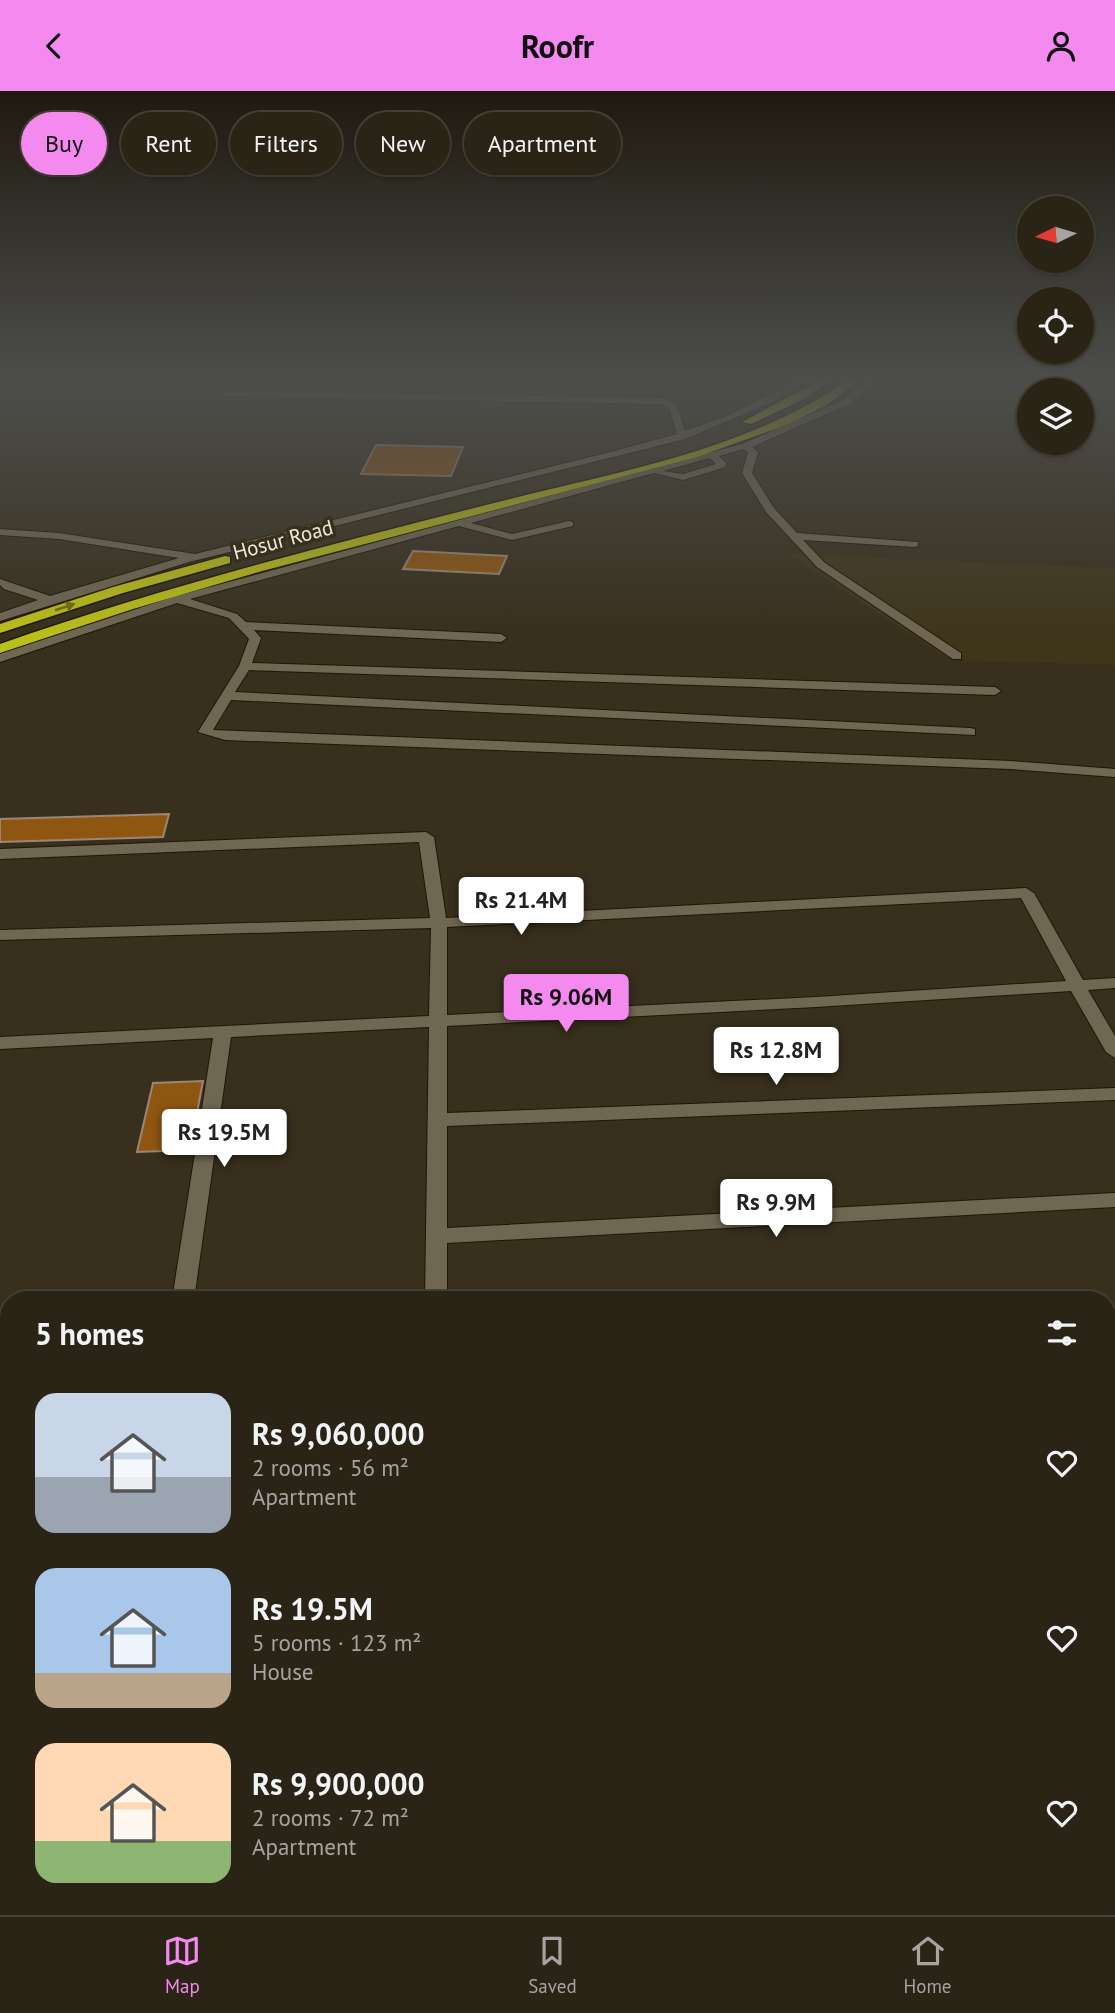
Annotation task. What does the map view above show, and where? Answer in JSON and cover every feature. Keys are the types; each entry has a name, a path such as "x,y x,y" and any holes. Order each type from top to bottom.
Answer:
{"highway":[{"name":"Hosur Road","path":"0,629 177,573 595,466"},
{"name":"Hosur Road","path":"0,649 216,577 642,466"}],"street":[{"path":"0,617 199,558 566,466"},
{"path":"0,658 177,599 673,466"},
{"path":"749,466 747,473 770,510 821,565 957,656"},
{"path":"459,523 512,537 569,524"},
{"path":"0,532 108,542 199,558"},
{"path":"794,536 914,544"},
{"path":"3,586 50,600"},
{"path":"177,599 233,616 246,626 255,638 245,666 229,696 205,731 225,736 1011,765 1115,773"},
{"path":"246,626 501,638"},
{"path":"245,666 995,691"},
{"path":"229,696 970,731"},
{"path":"0,854 426,837 439,923 441,1021 436,1291"},
{"path":"0,935 439,923 1026,893 1115,1052"},
{"path":"0,1043 816,1003 1115,983"},
{"path":"184,1291 223,1032"},
{"path":"438,1120 1115,1094"},
{"path":"435,1236 1115,1200"}],"shaded area":[{"path":"787,554 1115,568 1115,665 950,660"}],"building":[{"path":"365,466 455,466 451,476 361,474"},
{"path":"413,551 507,556 499,574 403,569"},
{"path":"169,814 163,837 0,842 0,819"},
{"path":"203,1081 190,1150 137,1152 153,1083"}]}
